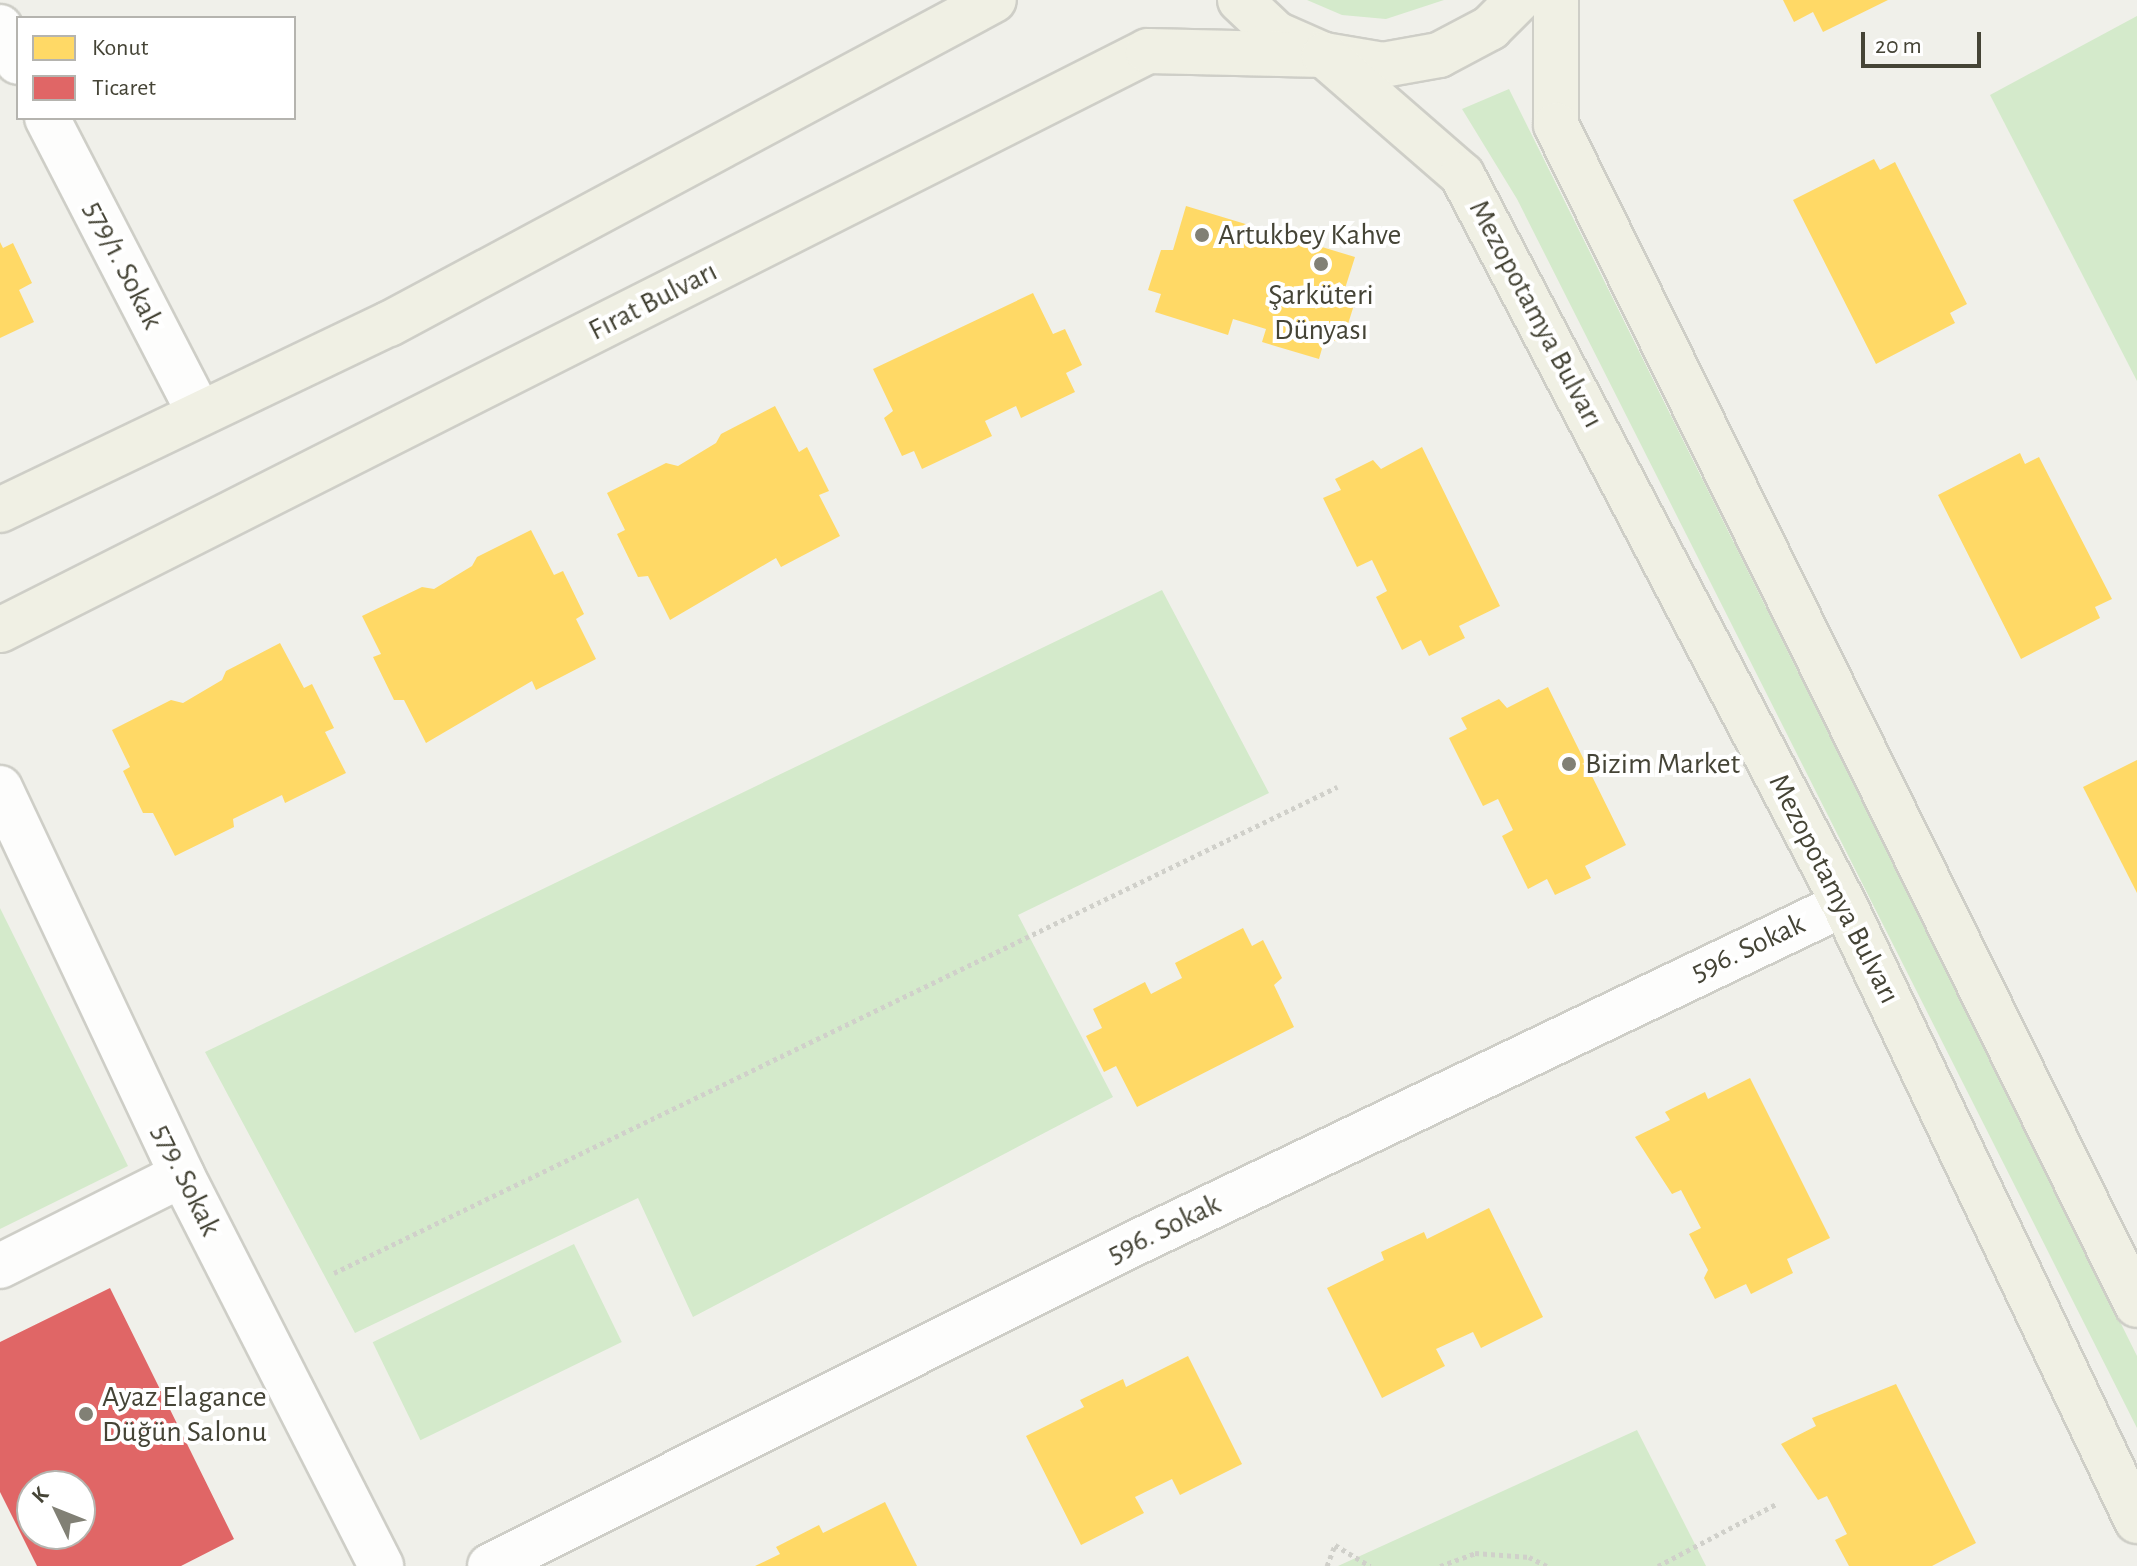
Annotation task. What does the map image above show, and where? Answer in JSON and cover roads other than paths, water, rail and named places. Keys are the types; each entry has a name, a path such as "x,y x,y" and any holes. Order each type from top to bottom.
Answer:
{"main road":[{"path":"0,510 199,412 389,324 994,0"},
{"path":"1240,0 1276,34 1324,55 1383,65 1439,55 1490,28 1518,0"},
{"path":"1556,0 1556,125 2137,1305"},
{"name":"Fırat Bulvarı","path":"0,630 1148,51 1324,55"},
{"name":"Mezopotamya Bulvarı","path":"1324,55 1462,175 1844,904 2137,1521"}],"street":[{"path":"0,27 16,58"},
{"name":"579/1. Sokak","path":"48,120 199,412"},
{"name":"579. Sokak","path":"0,788 182,1175 381,1566"},
{"name":"596. Sokak","path":"490,1566 1145,1238 1844,904"},
{"path":"0,1266 182,1175"}],"place":[{"name":"Artukbey Kahve","path":"1202,235"},
{"name":"Şarküteri Dünyası","path":"1321,264"},
{"name":"Bizim Market","path":"1569,764"},
{"name":"Ayaz Elagance Düğün Salonu","path":"86,1414"}]}
